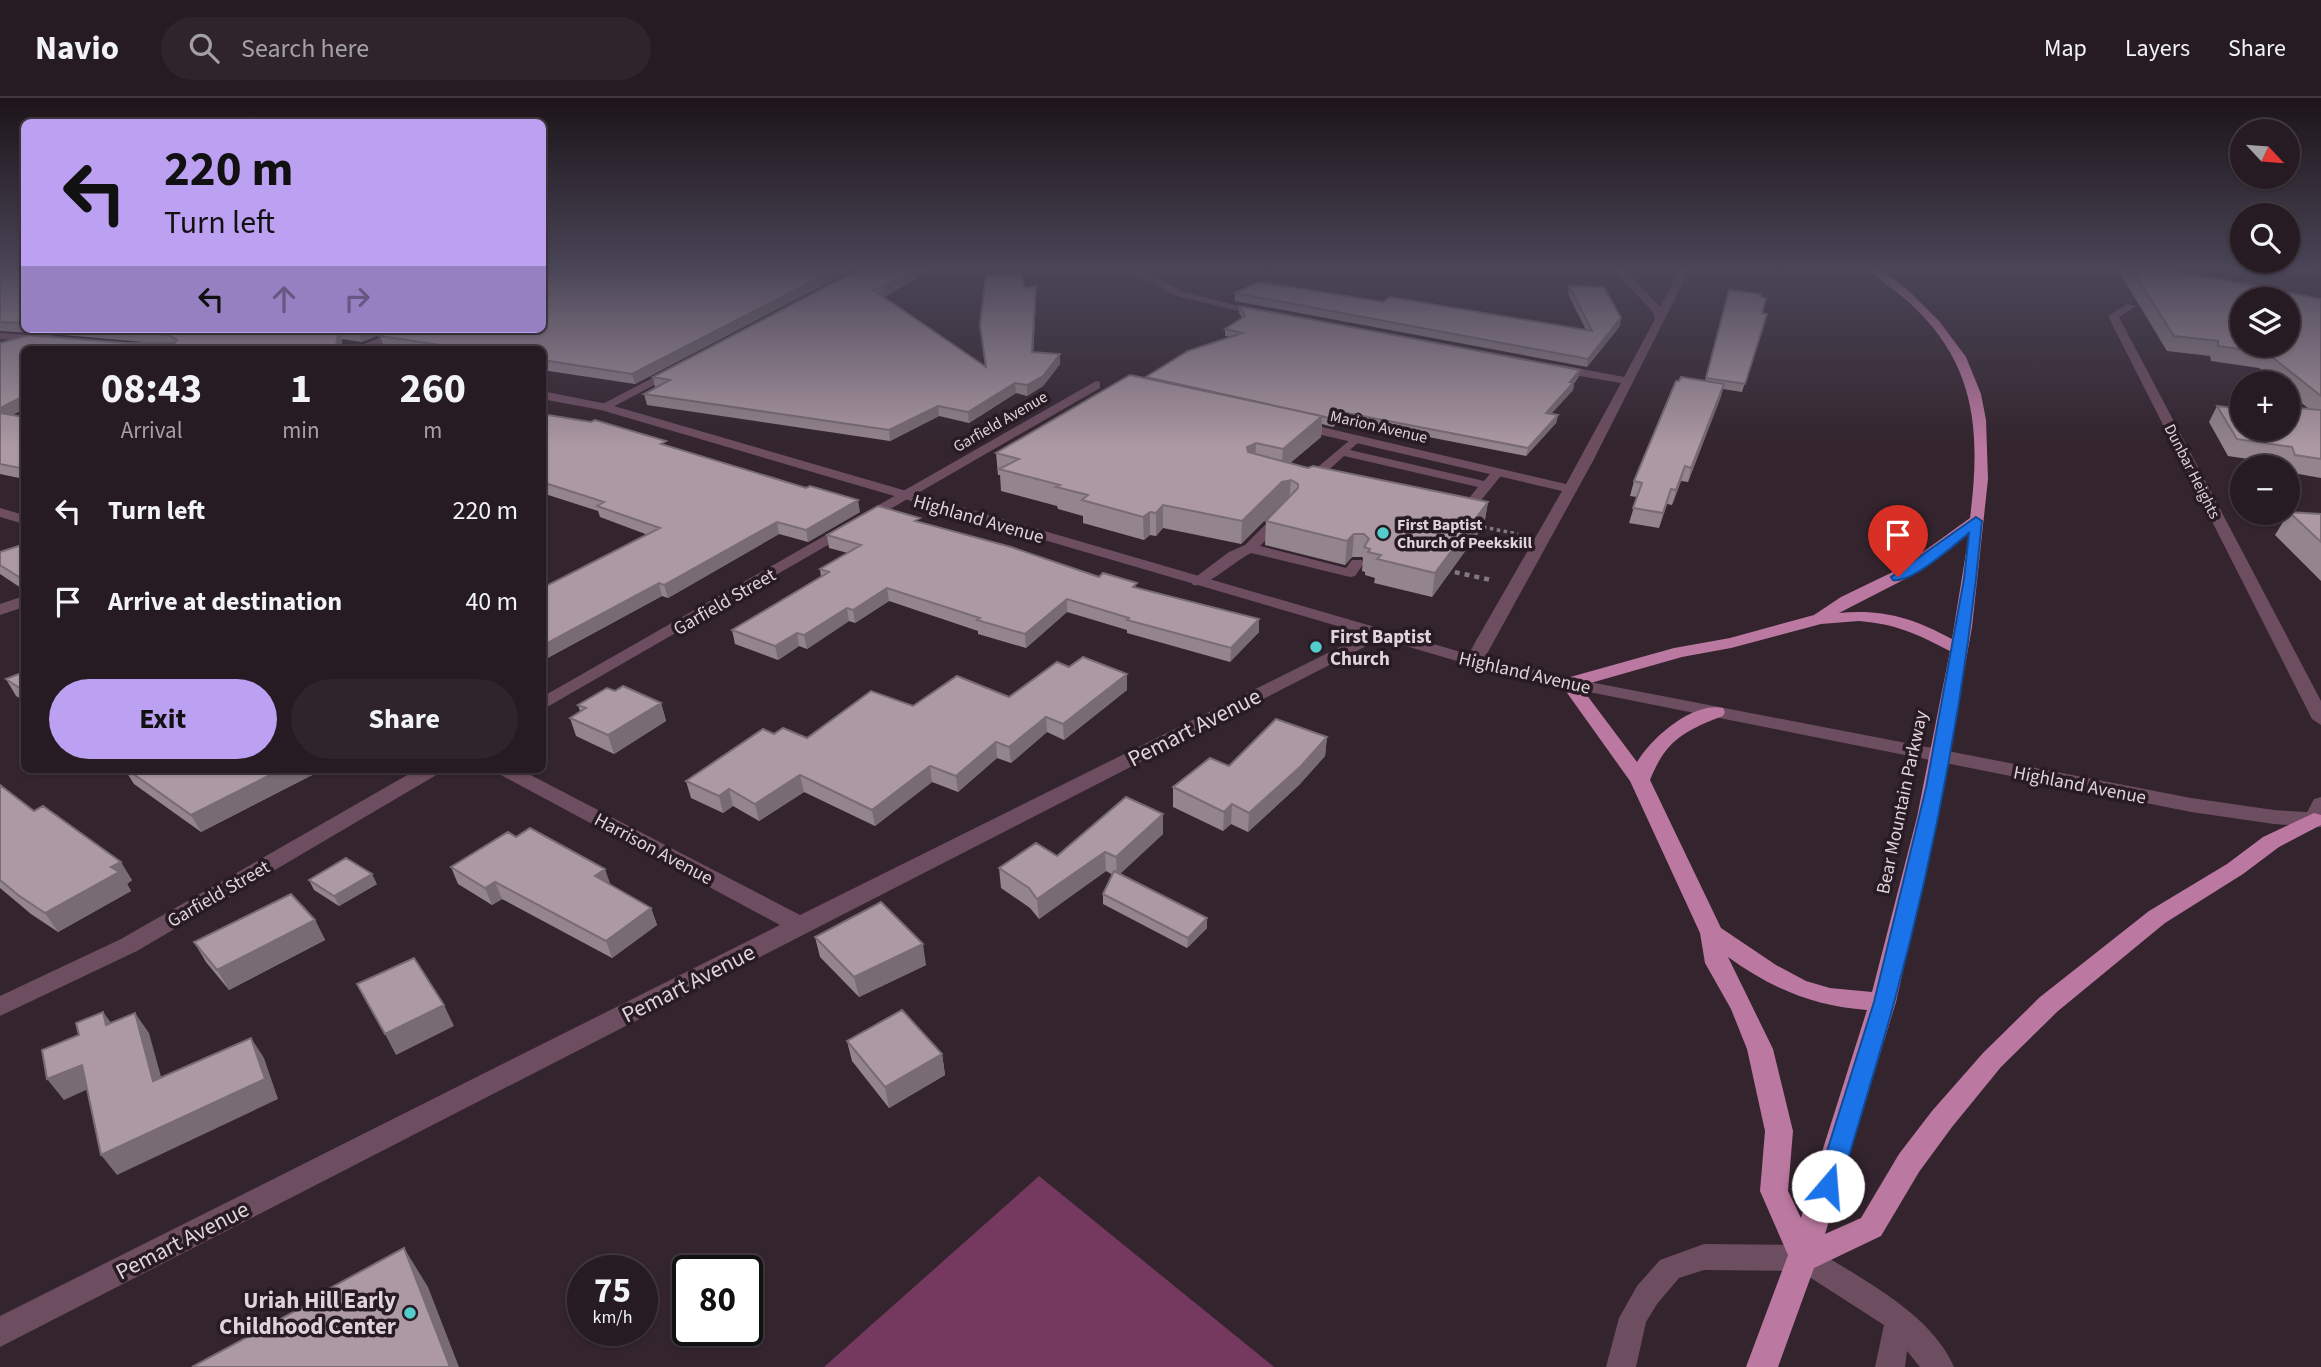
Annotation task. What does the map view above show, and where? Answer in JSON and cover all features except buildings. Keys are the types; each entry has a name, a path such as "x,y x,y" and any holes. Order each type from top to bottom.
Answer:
{"highway":[{"name":"Bear Mountain Parkway","path":"1762,1367 1804,1258 1852,1114 1884,1002 1935,788 1949,713 1976,521 1980,435 1975,393 1965,367 1952,344 1938,328"},
{"path":"1820,619 1834,606 1870,591 1929,558 1976,521"},
{"path":"1959,649 1917,627 1889,618 1859,616 1820,619 1731,643 1680,652 1569,683 1640,780 1712,933 1717,963 1743,1009 1760,1049 1779,1131 1773,1191 1804,1258 1871,1227 1909,1163 1942,1119 1992,1060 2049,1004 2157,917 2235,869 2271,842 2319,815"},
{"path":"1640,780 1653,749 1663,739 1692,721 1716,712"},
{"path":"1712,933 1768,972 1804,991 1830,998 1884,1002"}],"street":[{"path":"1475,661 1514,584 1570,489 1655,328"},
{"name":"Dunbar Heights","path":"2119,328 2321,719"},
{"path":"366,346 400,333"},
{"path":"0,336 39,338 68,335"},
{"path":"0,349 39,338"},
{"path":"603,407 684,365"},
{"path":"1547,366 1629,381"},
{"name":"Garfield Avenue","path":"905,496 1100,382"},
{"name":"Highland Avenue","path":"546,396 603,407 1475,661 1569,683 2191,805 2319,815"},
{"name":"Marion Avenue","path":"1275,420 1570,489"},
{"name":"Garfield Street","path":"546,703 905,496"},
{"path":"0,512 21,519"},
{"path":"0,610 21,602"},
{"name":"Pemart Avenue","path":"0,1332 1376,634"},
{"name":"Garfield Street","path":"0,1007 129,944 426,773"},
{"name":"Harrison Avenue","path":"512,773 801,926"}],"lane":[{"path":"1294,481 1307,484 1356,439"},
{"path":"1341,452 1486,485"},
{"path":"1439,506 1465,511 1498,472"},
{"path":"1312,479 1337,485"},
{"path":"1198,582 1234,555 1250,548 1289,509"},
{"path":"1250,548 1350,573 1357,563"},
{"path":"1621,1367 1633,1318 1647,1295 1670,1269 1704,1257 1804,1258 1899,1319 1939,1367"},
{"path":"1890,1367 1899,1319"}],"path":[{"path":"1483,527 1519,534"},
{"path":"1440,568 1491,580"}],"shaded area":[{"path":"1039,1176 1274,1367 824,1367"}],"place":[{"name":"First Baptist Church of Peekskill","path":"1383,533"},
{"name":"First Baptist Church","path":"1316,647"},
{"name":"Uriah Hill Early Childhood Center","path":"410,1313"}],"route":[{"path":"1828,1186 1884,1002 1935,788 1970,579 1976,521 1942,549 1898,577"}]}
